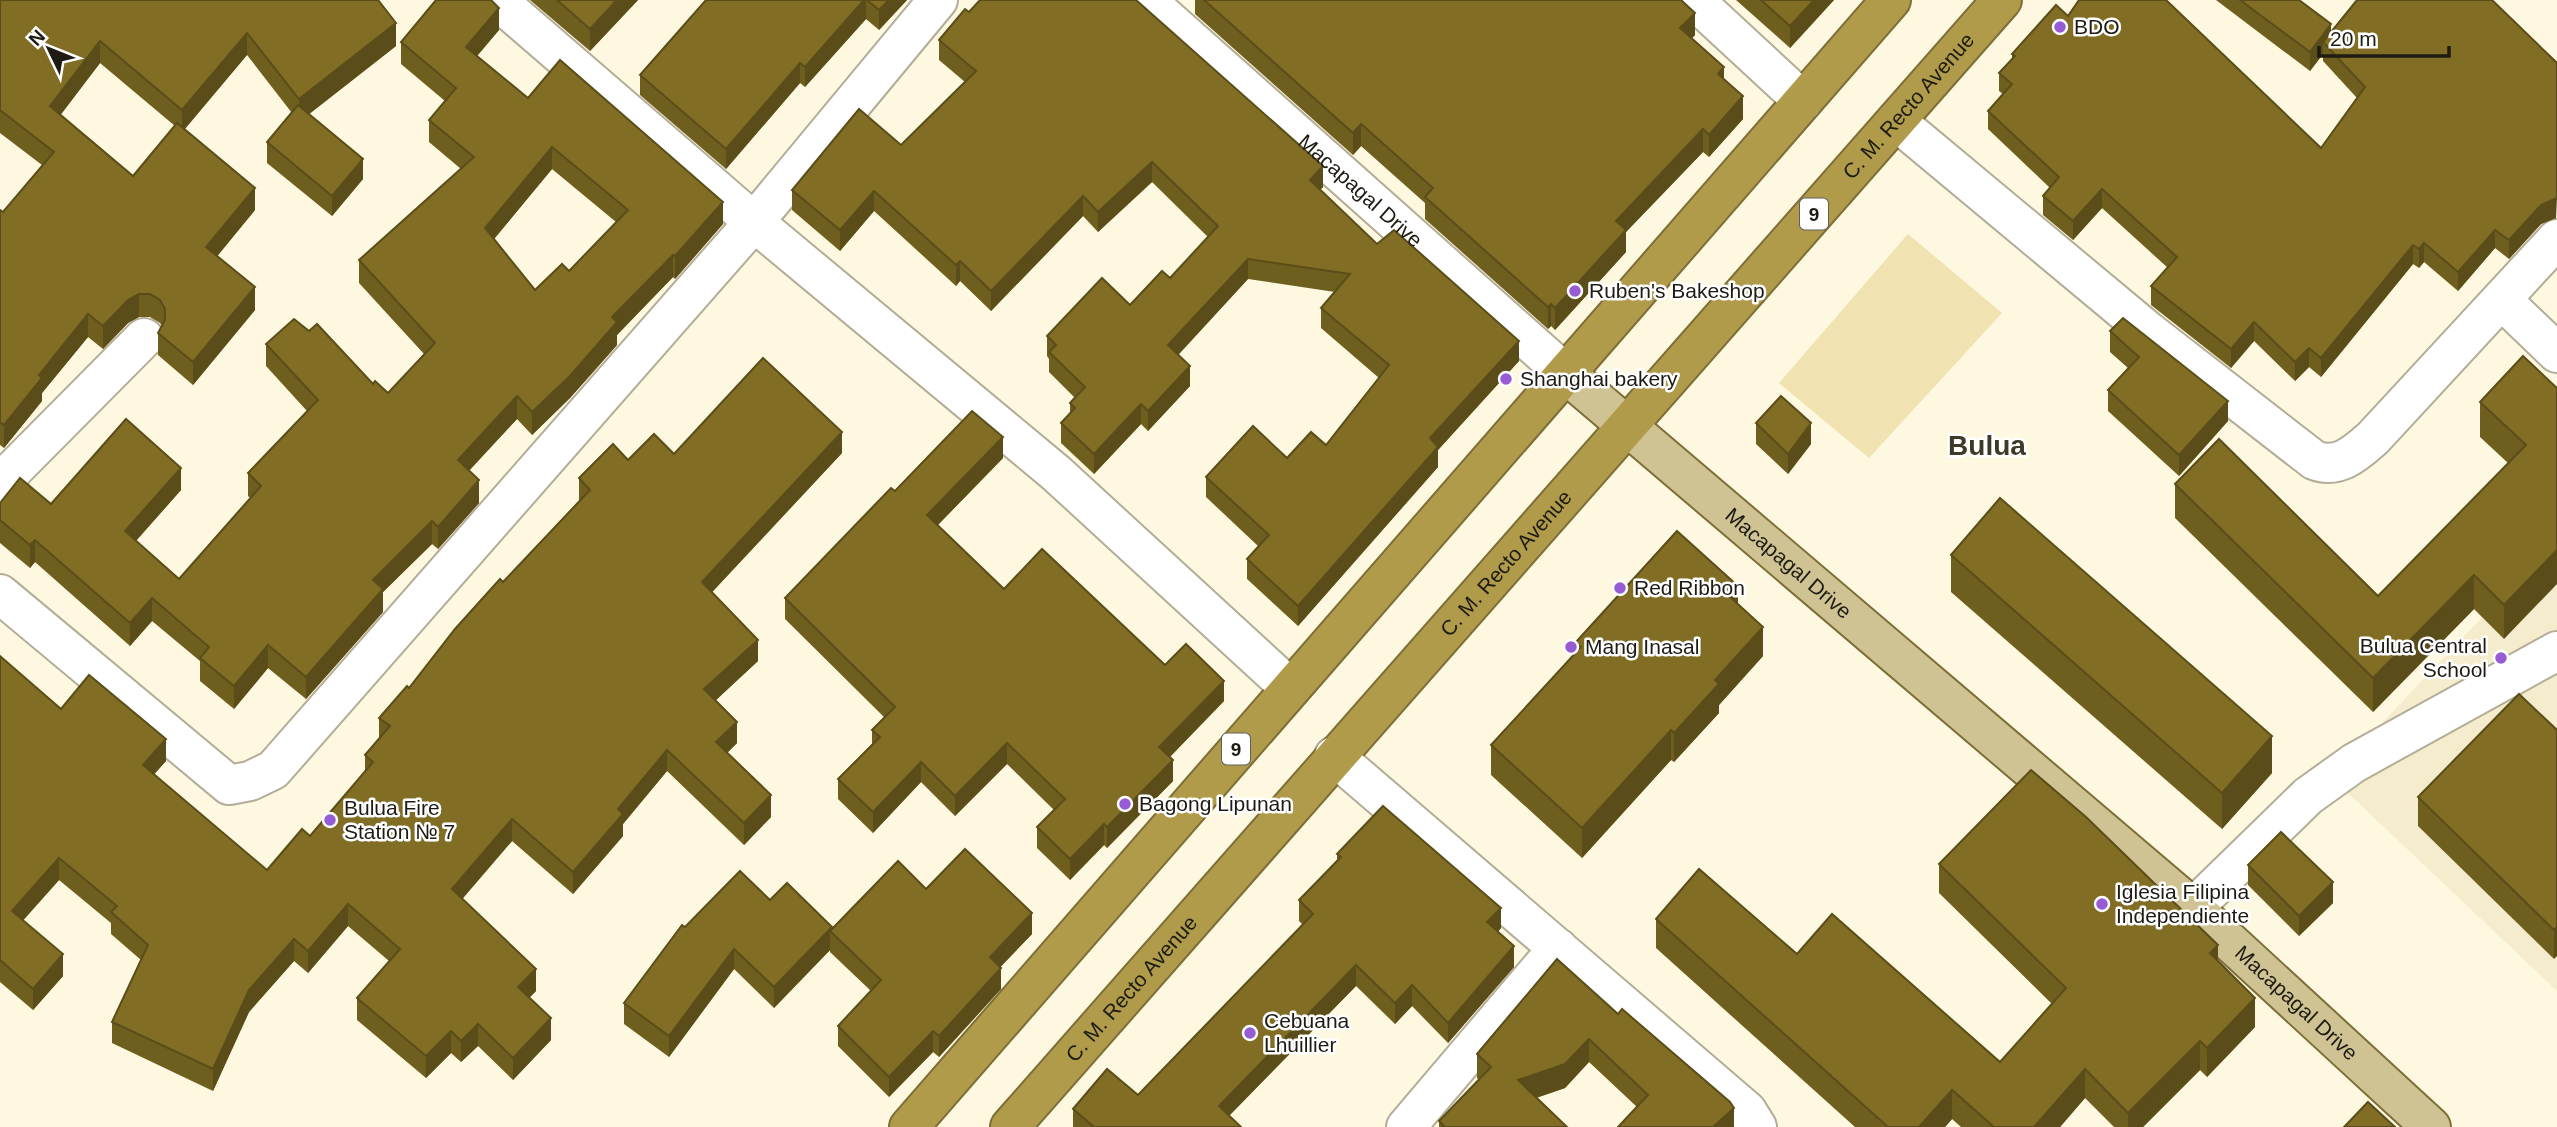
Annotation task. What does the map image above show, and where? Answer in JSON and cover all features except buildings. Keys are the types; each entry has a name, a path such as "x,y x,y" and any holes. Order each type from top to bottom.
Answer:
{"highway":[{"name":"9","path":"909,1127 1289,687 1891,0"},
{"name":"C. M. Recto Avenue","path":"1010,1127 1334,756 2003,0"}],"main road":[{"name":"Macapagal Drive","path":"1566,374 2193,908 2431,1127"}],"street":[{"path":"497,0 754,222 1056,473 1289,687"},
{"path":"0,594 229,785 273,770 754,222 938,0"},
{"name":"Macapagal Drive","path":"1146,0 1566,374"},
{"path":"1694,0 1803,101"},
{"path":"1896,121 2148,331 2314,460 2323,463 2340,461 2355,454 2373,438 2503,301 2557,239"},
{"path":"2503,301 2557,353"},
{"path":"0,483 144,338"},
{"path":"2193,908 2308,796 2345,770 2557,651"},
{"path":"1334,756 1747,1111 1757,1127"},
{"path":"1406,1127 1558,948"}],"shaded area":[{"path":"1908,234 2002,313 1869,458 1779,383"},
{"name":"Bulua Central School","path":"2557,538 2557,991 2331,777"}],"place":[{"name":"BDO","path":"2060,27"},
{"name":"Ruben's Bakeshop","path":"1575,291"},
{"name":"Shanghai bakery","path":"1506,379"},
{"name":"Red Ribbon","path":"1620,588"},
{"name":"Mang Inasal","path":"1571,647"},
{"name":"Bulua Central School","path":"2501,658"},
{"name":"Bagong Lipunan","path":"1125,804"},
{"name":"Bulua Fire Station № 7","path":"330,820"},
{"name":"Iglesia Filipina Independiente","path":"2102,904"},
{"name":"Cebuana Lhuillier","path":"1250,1033"}],"district":[{"name":"Bulua","path":"1987,445"}]}
